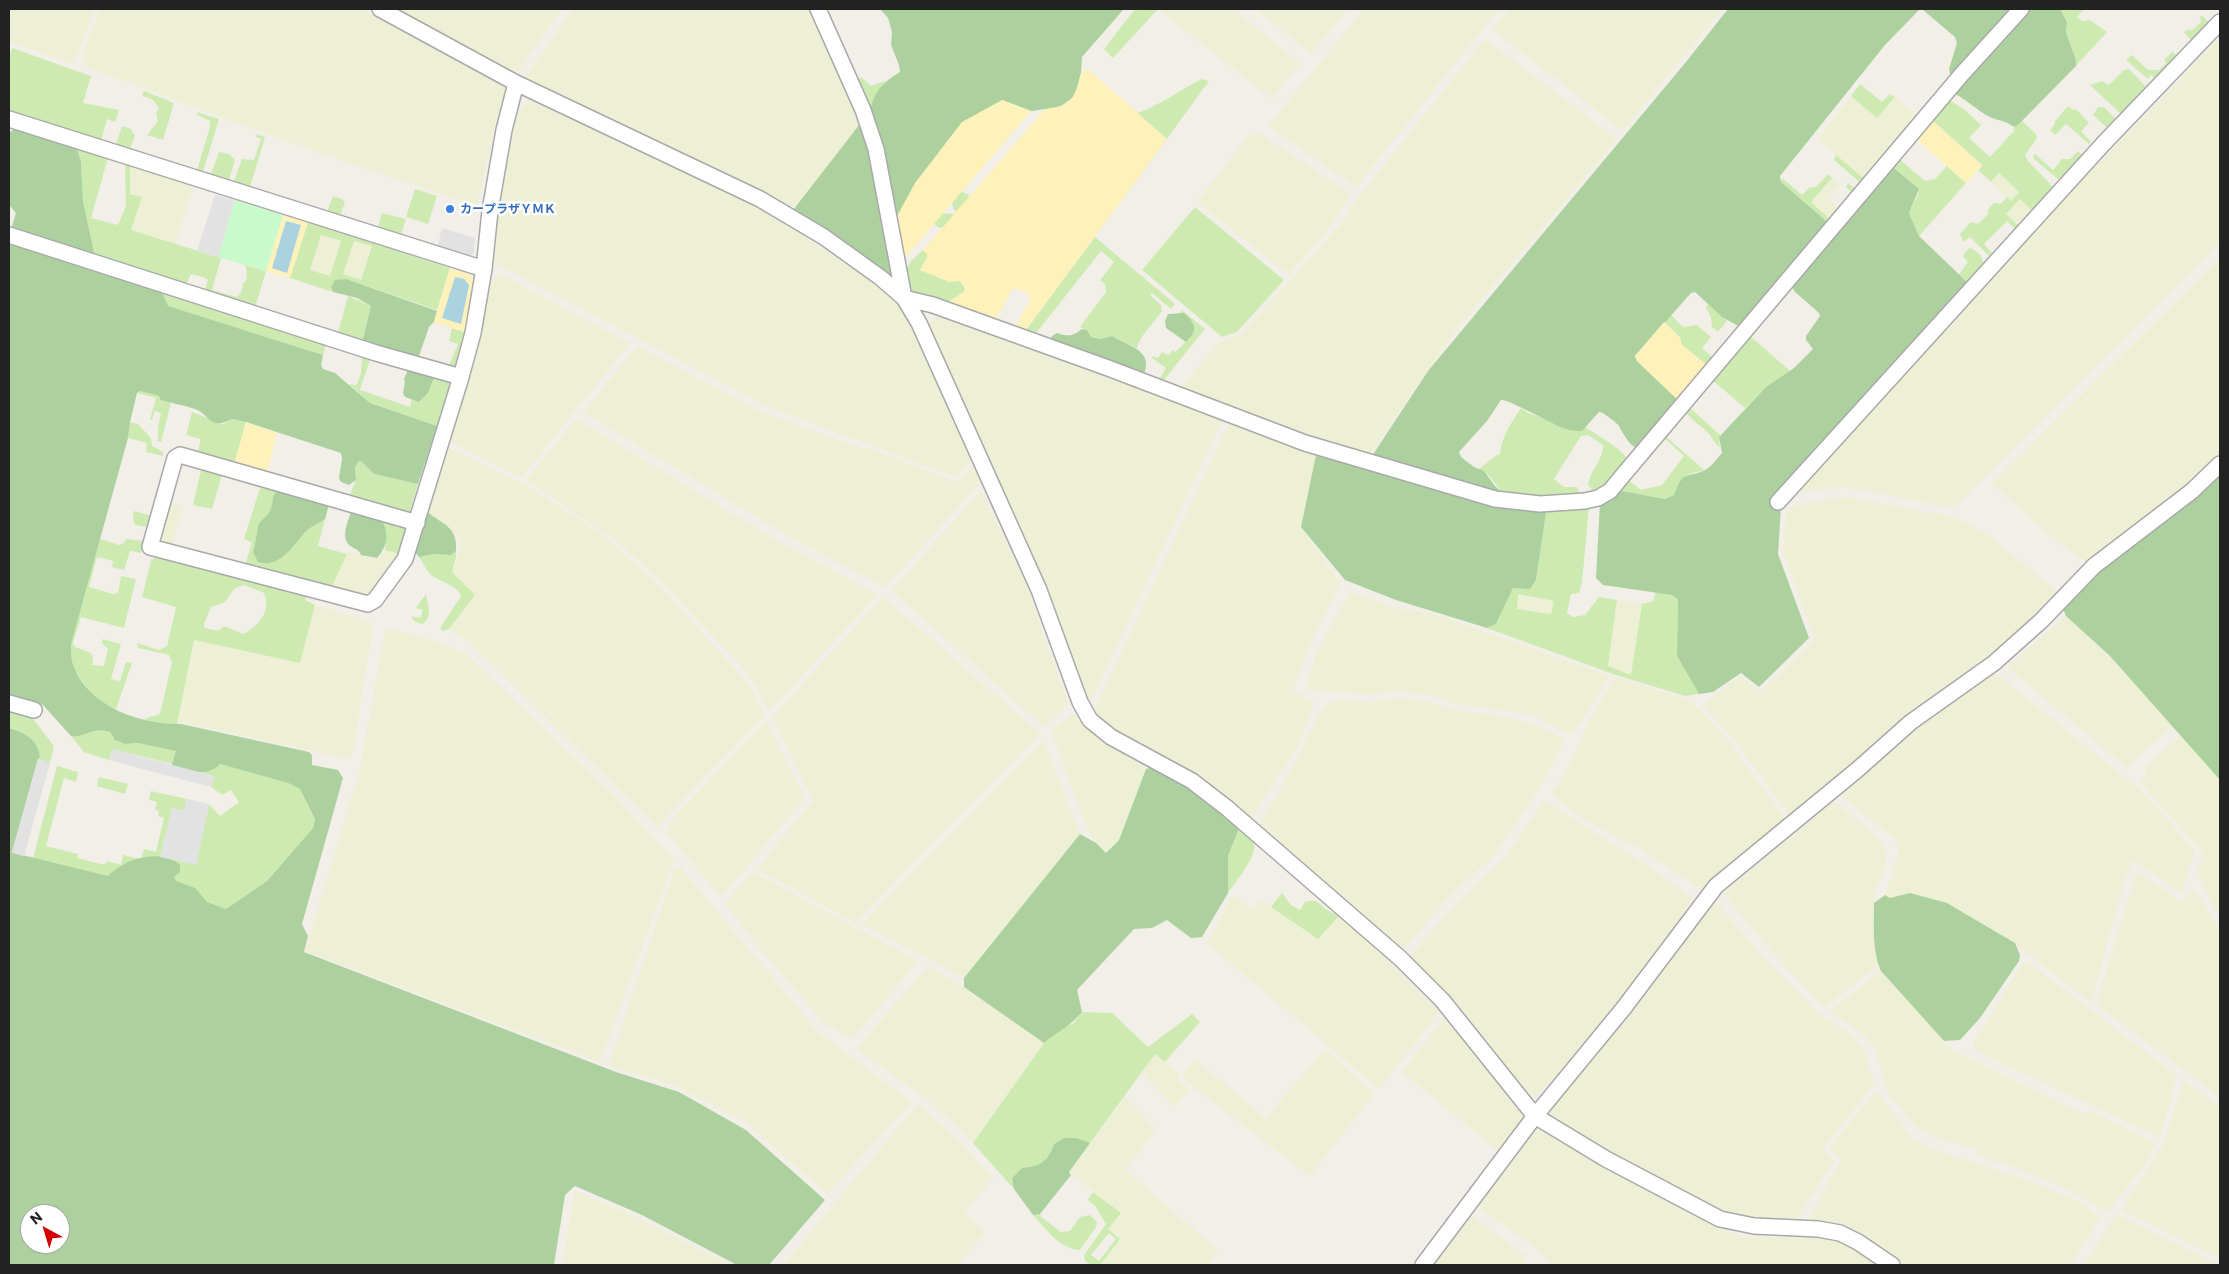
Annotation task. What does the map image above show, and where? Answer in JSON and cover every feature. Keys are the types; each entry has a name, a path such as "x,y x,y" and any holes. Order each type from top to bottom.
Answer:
{"street":[{"path":"380,9 516,83 760,199 824,237 881,278 904,298 919,323 1039,590 1080,702 1090,720 1111,737 1192,781 1227,808 1401,959 1442,1000 1535,1116 1615,1164 1720,1219 1754,1226 1818,1229 1840,1233 1858,1242 1892,1265"},
{"path":"818,9 863,110 876,149 904,298"},
{"path":"904,298 933,305 1099,364 1305,443 1495,499 1540,504 1584,501 1598,498 1610,491 1962,74 2021,9"},
{"path":"1778,502 2104,143 2220,22"},
{"path":"417,523 180,455 175,458 150,546 368,604 375,600 404,559 417,523 473,333 502,139 516,83"},
{"path":"9,119 484,269"},
{"path":"9,235 376,353 461,377"},
{"path":"1423,1265 1535,1116 1623,1009 1716,886 1858,770 1911,722 1994,664 2094,566 2192,491 2220,464"},
{"path":"9,703 34,710"}],"green space":[{"path":"9,9 95,9 74,64 9,42"},
{"path":"101,9 362,9 502,81 506,86 506,94 498,113 477,206 288,142 84,66 84,49"},
{"path":"393,9 562,9 517,73"},
{"path":"573,9 812,9 862,124 794,208 525,78"},
{"path":"880,9 1124,9 1082,57 1081,73 1075,96 1060,107 1031,111 1002,100 900,249 897,287 790,214 870,111 874,98 880,88 900,72 891,45 892,32 888,18"},
{"path":"1135,9 1158,9 1113,58 1104,49"},
{"path":"1158,9 1233,9 1300,63 1272,99"},
{"path":"1256,9 1349,9 1311,54"},
{"path":"1364,9 1499,9 1356,187 1268,126"},
{"path":"1509,9 1722,9 1623,131 1492,29"},
{"path":"1728,9 2060,9 2067,22 2066,32 2076,60 2076,66 2014,127 1988,116 1955,94 1949,69 1957,43 1955,37 1923,10 1919,10 1885,45 1780,176 1781,182 1825,220 1830,227 1742,328 1722,317 1695,292 1691,293 1635,356 1637,361 1679,401 1640,450 1630,443 1617,424 1603,413 1599,412 1582,431 1572,431 1501,400 1487,421 1459,452 1461,457 1474,467 1484,471 1495,486 1518,508 1543,510 1546,513 1536,580 1530,589 1513,588 1496,624 1487,628 1396,600 1345,580 1301,527 1316,455 1326,454 1366,465 1428,371"},
{"path":"2060,9 2084,9 2077,17 2082,21 2090,20 2107,32 2076,66 2076,60 2066,31 2067,22"},
{"path":"2202,16 2210,23 2192,41 2184,32 2189,29 2191,31 2201,22 2200,17"},
{"path":"2220,38 2220,243 1953,508 1843,487 1800,493 1797,486 2047,217"},
{"path":"1485,39 1617,139 1459,326 1368,456 1284,430 1180,389 1219,342 1240,335 1338,227 1358,198"},
{"path":"12,48 91,76 83,103 119,110 115,122 107,119 101,141 9,111 9,59"},
{"path":"2172,52 2179,57 2157,81 2151,75 2148,79 2126,60 2132,55 2148,70 2159,70 2166,63 2164,60"},
{"path":"2129,69 2145,86 2146,91 2122,115 2090,85 2102,81 2109,85 2124,70"},
{"path":"861,77 871,86 885,81 870,111 857,80"},
{"path":"1202,79 1209,81 1126,195 1130,106 1138,113"},
{"path":"1860,84 1882,102 1890,94 1895,97 1877,118 1851,96"},
{"path":"144,91 174,103 163,140 147,135 158,121 156,114 159,108 152,99 142,96"},
{"path":"1851,96 1877,117 1895,97 1919,117 1867,181 1817,139"},
{"path":"1947,99 1964,109 1981,125 1969,138 1990,157 2014,131 2014,127 2022,121 2035,133 2037,138 2025,155 2028,161 2056,190 2034,213 2020,199 2006,214 2020,227 2016,230 2007,221 1984,244 1992,253 1989,256 1970,237 1964,242 1960,234 1971,222 1978,224 1988,214 1988,209 1994,203 2001,204 2007,197 2011,201 2019,192 1999,173 1991,182 1978,170 1982,165 1931,119"},
{"path":"528,100 580,121 765,211 852,268 897,303 910,324 934,373 972,461 955,477 768,407 493,262 504,176 517,115"},
{"path":"2068,106 2073,110 2076,109 2089,123 2081,131 2091,142 2089,144 2066,124 2055,135 2050,130"},
{"path":"2098,107 2104,107 2116,119 2107,128 2093,115"},
{"path":"197,112 219,119 203,172 197,170 210,127 210,121 197,115"},
{"path":"122,126 131,129 135,136 130,149 116,144"},
{"path":"14,129 77,149 81,162 83,201 94,252 101,268 159,286 168,306 323,355 321,365 323,369 335,373 370,403 437,426 418,484 374,474 361,461 358,462 355,468 356,480 349,485 341,482 339,478 341,453 246,422 232,419 214,423 195,409 160,400 159,396 140,391 137,393 128,438 71,644 73,664 81,681 92,693 118,711 150,721 181,724 309,752 312,755 312,765 338,770 343,778 302,924 308,936 304,952 616,1072 679,1092 746,1130 825,1200 769,1265 737,1265 642,1215 575,1186 565,1195 554,1265 9,1265 9,728 20,732 34,741 40,757 12,852 18,854 108,876 133,860 153,856 163,857 180,865 180,872 174,877 176,881 195,888 207,902 226,909 267,881 313,828 315,819 300,789 288,783 220,764 210,771 204,772 173,769 172,764 176,751 138,743 125,744 115,740 110,732 98,730 71,736 43,705 9,695 9,229 12,226 16,213 9,205 9,133"},
{"path":"1259,133 1351,194 1332,225 1289,275 1197,202 1247,137"},
{"path":"257,134 265,137 250,187 234,181 242,159 254,160 261,139 256,137"},
{"path":"77,149 108,158 91,218 118,225 126,206 125,164 130,166 130,194 142,197 131,230 221,258 212,290 237,297 241,293 243,283 246,281 247,271 245,265 266,271 255,308 204,292 208,280 206,278 191,274 185,287 98,260 94,252 83,201 81,162"},
{"path":"2078,151 2083,156 2060,181 2034,159 2033,156 2035,154 2053,170 2062,159 2070,159"},
{"path":"219,152 229,154 235,160 229,180 211,174"},
{"path":"1836,155 1867,181 1863,185 1834,160"},
{"path":"1898,158 1925,181 1935,179 1947,166 1966,183 1919,236 1909,213 1919,193 1888,168"},
{"path":"130,166 194,185 175,244 130,230 142,197 130,194"},
{"path":"1888,168 1895,169 1919,189 1909,213 1919,236 1968,283 1782,490 1778,554 1809,638 1759,687 1741,673 1713,692 1699,694 1677,656 1678,600 1672,595 1603,585 1596,578 1600,502 1617,490 1665,499 1674,495 1682,478 1710,467 1722,453 1719,437 1766,387 1794,368 1813,349 1806,340 1806,336 1820,316 1794,291 1792,285"},
{"path":"1999,173 2019,192 2011,201 1991,182"},
{"path":"1828,174 1832,178 1811,202 1831,220 1853,194 1846,187 1848,183 1859,192 1830,227 1825,220 1781,182 1782,178 1802,195 1809,188 1816,187"},
{"path":"1832,178 1840,185 1829,199 1841,209 1831,220 1811,202"},
{"path":"415,189 437,196 428,224 406,217"},
{"path":"959,191 967,194 973,200 943,227 940,228 935,225 935,218 940,213 954,214 956,211 953,209 952,200"},
{"path":"333,196 345,202 340,216 327,212"},
{"path":"2021,199 2034,213 2020,227 2006,214"},
{"path":"235,200 283,215 266,271 218,257"},
{"path":"1195,207 1284,280 1237,332 1222,337 1142,270"},
{"path":"382,213 406,219 401,235 378,227"},
{"path":"308,222 450,268 437,310 346,279 331,287 333,292 290,278","holes":["321,235 341,241 330,276 310,270","354,241 372,246 361,280 343,274"]},
{"path":"321,235 341,241 330,276 310,270"},
{"path":"1095,237 1175,304 1171,309 1152,293 1150,295 1161,305 1162,311 1144,334 1137,348 1112,336 1100,339 1091,337 1087,330 1080,327 1106,292 1105,284 1100,280 1114,262 1101,251 1033,337 1023,334"},
{"path":"354,240 372,246 361,280 343,274"},
{"path":"1971,248 1983,260 1983,266 1968,283 1959,274 1968,262 1963,256"},
{"path":"923,250 927,253 927,258 920,270 960,281 965,288 964,292 945,304 910,293 904,273 911,261"},
{"path":"2220,258 2220,460 2088,564 2049,535 1992,483"},
{"path":"496,275 503,276 630,343 521,478 447,440 469,371 488,295"},
{"path":"346,279 437,311 419,356 416,357 364,341 363,338 371,306 357,298 333,292 331,287 335,280"},
{"path":"159,286 327,341 323,355 167,306"},
{"path":"348,296 371,306 363,337 364,341 338,333"},
{"path":"1708,304 1727,321 1718,332 1712,327 1711,317 1706,308"},
{"path":"1182,310 1205,329 1163,381 1159,380 1166,368 1152,358 1152,356 1158,358 1162,352 1168,355 1173,350 1175,352 1190,338 1179,314"},
{"path":"1184,313 1191,320 1194,327 1193,334 1186,342 1166,328 1165,321 1168,314"},
{"path":"940,314 1223,419 1092,699 1085,698 928,326"},
{"path":"1670,314 1683,327 1697,325 1711,337 1702,348 1716,360 1709,367 1681,344 1680,337 1664,322"},
{"path":"452,328 465,332 456,367 453,371 448,368 458,344 449,341"},
{"path":"1082,329 1087,330 1091,337 1100,339 1112,336 1139,351 1146,361 1143,377 1049,342 1052,336 1057,333 1070,335"},
{"path":"1749,335 1790,371 1766,387 1745,408 1711,379"},
{"path":"637,346 761,412 864,449 869,448 957,482 972,467 976,470 980,483 885,587 786,535 583,412"},
{"path":"363,354 371,356 360,390 410,407 412,399 419,402 428,393 434,378 433,375 447,380 450,385 437,426 370,403 349,384 356,385 361,373"},
{"path":"408,369 433,375 434,378 428,393 419,402 405,397 403,393 404,379"},
{"path":"140,391 159,396 160,400 171,403 161,442 158,441 158,427 161,413 155,411 152,420 150,420 156,398 137,393"},
{"path":"1688,406 1720,435 1720,448 1710,435 1685,411"},
{"path":"1521,408 1528,413 1582,431 1585,427 1616,447 1628,461 1611,482 1594,492 1588,485 1601,456 1603,445 1588,435 1581,436 1554,479 1564,487 1577,487 1579,492 1577,497 1559,499 1504,495 1490,477 1479,469 1498,454 1500,455 1504,436"},
{"path":"192,412 223,424 232,419 246,422 234,465 197,454 201,439 186,435"},
{"path":"576,419 783,544 878,594 770,710 767,709 756,686 736,660 662,582 619,543 526,480"},
{"path":"1230,421 1316,455 1301,527 1340,583 1306,653 1293,690 1314,703 1300,741 1251,820 1191,774 1114,729 1102,719 1095,709"},
{"path":"130,422 138,424 151,438 152,446 163,452 163,456 146,452 147,443 128,438"},
{"path":"1662,433 1704,470 1684,477 1674,495 1665,499 1617,490 1626,478 1641,490 1662,485 1684,456 1661,435"},
{"path":"445,446 526,485 609,540 659,585 751,687 764,716 657,827 469,642 449,629 475,595 452,572 460,550 459,536 427,512"},
{"path":"361,461 374,474 418,484 409,514 349,497 356,480 355,469 358,462"},
{"path":"2220,467 2220,780 2110,656 2066,616 2061,604 2070,581"},
{"path":"201,470 222,475 212,509 193,505"},
{"path":"261,485 329,504 318,546 347,554 330,590 245,566 252,543 244,539"},
{"path":"282,488 329,504 325,519 307,530 279,560 266,563 258,562 253,552 258,526 268,514 274,495"},
{"path":"981,490 1026,583 1068,704 1044,727 892,591"},
{"path":"1830,498 1850,498 1944,515 1963,521 1988,535 2057,591 2056,596 2016,635 1971,673 1907,716 1790,815 1733,738 1702,705 1741,676 1760,692 1815,640 1783,552 1784,533 1787,510 1794,506"},
{"path":"167,502 183,506 171,547 159,544 156,539"},
{"path":"1589,507 1582,583 1579,593 1571,594 1567,613 1573,617 1585,615 1599,597 1617,600 1608,666 1631,675 1642,604 1653,601 1656,592 1672,595 1678,601 1677,656 1699,694 1685,696 1613,674 1487,628 1496,624 1513,588 1536,580 1546,513 1543,510","holes":["1518,594 1554,601 1551,614 1517,609"]},
{"path":"134,511 152,516 149,527 135,525 133,520"},
{"path":"351,511 380,517 383,522 386,543 377,558 361,555 359,551 348,544 345,535"},
{"path":"427,512 449,527 455,537 456,551 451,555 434,554 419,557 414,551"},
{"path":"380,517 410,527 400,554 385,550 385,529"},
{"path":"100,539 119,545 124,543 126,539 145,541 141,553 130,551 124,570 112,567 113,561 97,557 89,587 113,594 118,593 121,576 136,579 124,628 81,617 73,643 75,647 91,653 92,665 104,666 108,649 102,643 103,639 121,644 111,679 120,681 126,662 132,663 116,709 103,703 89,691 73,667 70,644"},
{"path":"385,550 400,554 372,597 365,599 330,590 348,551 378,560"},
{"path":"456,551 452,572 475,595 449,629 443,631 440,628 461,596 456,589 427,571 419,557 434,554 451,555"},
{"path":"164,555 351,606 306,596 305,600 315,605 300,663 194,640 177,724 162,725 144,719 160,714 172,662 169,655 138,648 137,643 159,650 167,646 176,607 142,597 151,561 155,557","holes":["244,585 264,593 266,600 265,612 258,623 249,631 243,634 224,626 218,631 205,628 204,624 211,607 224,603 235,588"]},
{"path":"1350,591 1398,609 1432,613 1610,676 1572,735 1529,714 1451,703 1429,695 1397,691 1370,694 1316,691 1306,688 1317,651"},
{"path":"426,594 429,614 423,624 415,622 411,616 420,618 423,610 416,608"},
{"path":"1518,594 1554,601 1551,614 1516,609"},
{"path":"883,597 1040,733 855,923 757,869 813,801 772,717"},
{"path":"1617,600 1642,604 1632,675 1608,667"},
{"path":"315,605 367,620 373,626 353,752 348,759 177,721 194,640 300,663"},
{"path":"2066,616 2110,656 2173,725 2127,768 2007,667"},
{"path":"390,629 429,639 465,653 614,796 674,860 600,1062 305,951 359,773 385,631"},
{"path":"1995,673 2143,792 2195,851 2181,893 2133,860 2123,886 2091,1003 2015,943 1947,903 1910,893 1890,898 1885,895 1899,851 1895,839 1842,796 1910,733"},
{"path":"1615,677 1685,699 1701,710 1727,739 1786,820 1714,879 1703,891 1631,843 1624,842 1577,815 1551,794 1567,770 1589,721"},
{"path":"1398,698 1425,701 1455,710 1504,717 1536,725 1565,739 1541,786 1494,855 1445,901 1403,950 1258,828 1291,770 1323,707 1340,699 1373,703"},
{"path":"9,709 30,715 54,746 50,763 38,759 40,757 39,751 34,741 20,732 9,728"},
{"path":"1074,713 1096,736 1146,769 1119,840 1106,853 1096,843 1084,821 1051,731"},
{"path":"766,721 805,798 721,897 666,832 676,814"},
{"path":"99,729 110,732 115,740 125,744 138,743 177,751 172,764 112,749 109,760 84,752 71,736 82,735"},
{"path":"2181,735 2220,780 2220,916 2216,912 2197,872 2203,853 2140,782 2146,775 2145,767"},
{"path":"1043,740 1080,834 964,978 862,924"},
{"path":"220,764 288,783 300,789 315,819 313,828 267,881 226,909 207,902 33,858 57,766 78,772 76,782 64,778 46,846 78,854 77,858 105,865 107,861 121,865 123,855 141,859 144,849 156,852 164,818 158,816 159,811 155,810 157,802 149,800 151,791 187,799 184,811 172,808 196,865 209,804 220,816 239,802 231,790 222,795 211,787 214,776 199,772 211,770"},
{"path":"1153,767 1188,784 1236,823 1238,831 1228,856 1228,893 1202,937 1191,938 1167,920 1152,928 1134,929 1077,990 1082,1012 1069,1025 1044,1043 964,987 964,978 1080,834 1096,843 1106,853 1119,840 1146,769"},
{"path":"99,777 128,784 125,794 97,786"},
{"path":"1544,800 1643,863 1693,898 1653,959 1574,1057 1535,1097 1526,1090 1433,980 1410,956 1457,903 1506,857"},
{"path":"1834,801 1879,838 1885,850 1887,863 1874,893 1874,929 1878,965 1824,1008 1772,952 1723,893"},
{"path":"1236,823 1251,838 1254,849 1249,862 1228,893 1228,856 1238,831"},
{"path":"680,867 819,1033 912,1102 827,1194 745,1122 674,1085 609,1066 674,870"},
{"path":"2137,871 2181,902 2195,890 2220,930 2220,1097 2096,1004"},
{"path":"753,872 918,961 852,1039 825,1024 755,943 725,903"},
{"path":"1282,893 1291,905 1300,910 1305,902 1313,901 1318,902 1327,910 1339,916 1318,939 1271,907"},
{"path":"1910,893 1947,903 2015,943 2020,955 2019,961 1980,1018 1960,1040 1944,1041 1881,971 1878,963 1874,937 1874,903 1885,895 1890,898"},
{"path":"1233,895 1253,909 1262,900 1318,939 1339,916 1383,954 1440,1011 1379,1089 1207,943"},
{"path":"1714,900 1767,961 1817,1012 1852,1035 1864,1050 1874,1084 1823,1149 1834,1161 1793,1223 1755,1220 1723,1214 1604,1150 1548,1113 1626,1018"},
{"path":"2028,962 2177,1076 2160,1137 1975,1051 1974,1043 2022,964"},
{"path":"928,966 984,999 1044,1043 973,1143 927,1099 856,1049"},
{"path":"1881,971 1952,1050 2083,1114 2090,1111 2156,1143 2145,1164 2107,1212 2062,1187 2006,1164 1989,1160 1977,1154 1976,1148 1938,1139 1916,1127 1888,1093 1876,1051 1866,1036 1829,1011"},
{"path":"1082,1012 1112,1013 1148,1047 1192,1014 1200,1022 1165,1062 1155,1054 1090,1143 1068,1138 1054,1144 1046,1159 1034,1166 1022,1168 1012,1178 1014,1189 973,1143 1044,1043 1064,1027 1074,1023"},
{"path":"1445,1018 1522,1108 1523,1116 1518,1126 1499,1151 1402,1072"},
{"path":"1325,1049 1375,1093 1310,1176 1185,1081 1186,1079 1182,1075 1195,1059 1266,1118"},
{"path":"1155,1053 1180,1074 1177,1079 1189,1090 1174,1107 1142,1073"},
{"path":"2183,1080 2220,1106 2220,1259 2123,1211 2127,1201 2165,1142"},
{"path":"1877,1092 1914,1140 1932,1149 2022,1178 2076,1200 2100,1217 2070,1265 1903,1265 1848,1228 1812,1222 1809,1218 1841,1159 1829,1149 1873,1094"},
{"path":"1125,1096 1156,1130 1125,1170 1219,1251 1208,1265 1100,1265 1120,1239 1108,1229 1120,1213 1069,1172"},
{"path":"918,1104 957,1139 994,1178 964,1212 984,1230 984,1233 958,1265 783,1265"},
{"path":"1537,1129 1717,1228 1744,1237 1827,1238 1844,1243 1879,1265 1552,1265 1532,1245 1477,1206"},
{"path":"1064,1138 1076,1138 1090,1143 1069,1172 1071,1175 1040,1214 1033,1215 1014,1189 1012,1178 1022,1168 1034,1166 1046,1159 1054,1144"},
{"path":"575,1191 638,1218 730,1265 562,1265"},
{"path":"1093,1192 1121,1213 1108,1229 1120,1239 1100,1265 1091,1265 1085,1261 1084,1255 1106,1224 1096,1207 1088,1200","holes":["1109,1233 1116,1239 1099,1261 1091,1255"]},
{"path":"1040,1214 1041,1217 1061,1232 1070,1231 1080,1217 1090,1215 1097,1222 1096,1227 1080,1250 1066,1246 1048,1232 1033,1215"},
{"path":"1471,1215 1525,1255 1524,1265 1433,1265"},
{"path":"2118,1215 2220,1265 2084,1265 2112,1220"}],"sand":[{"path":"1088,69 1167,139 1023,334 1014,330 1031,298 1025,292 1013,288 994,323 945,304 964,292 965,288 960,281 949,282 920,270 927,258 927,254 923,250 1045,109 1061,106 1071,99 1077,89 1081,73"},
{"path":"1002,100 1031,111 904,259 900,249 897,216 915,183 962,122"},
{"path":"1931,119 1982,166 1966,183 1915,138"},
{"path":"283,215 308,222 290,278 266,271","holes":["286,221 301,225 286,273 272,268"]},
{"path":"450,268 468,274 476,283 465,332 434,322","holes":["454,277 464,279 469,285 461,324"]},
{"path":"1664,322 1680,338 1681,344 1709,367 1679,401 1637,361 1635,356"},
{"path":"246,422 277,433 267,474 234,465"}],"shaded area":[{"path":"215,195 235,200 218,257 197,251"},
{"path":"442,228 475,238 474,253 468,257 437,248"},
{"path":"112,749 214,776 211,787 109,760"},
{"path":"38,759 50,763 24,856 12,853"},
{"path":"187,799 209,804 196,865 160,857 172,808 184,810"}],"water":[{"path":"286,221 301,225 287,273 272,268"},
{"path":"455,277 464,279 469,285 461,324 442,318"}],"place":[{"name":"カープラザＹＭＫ","path":"450,209"}]}
